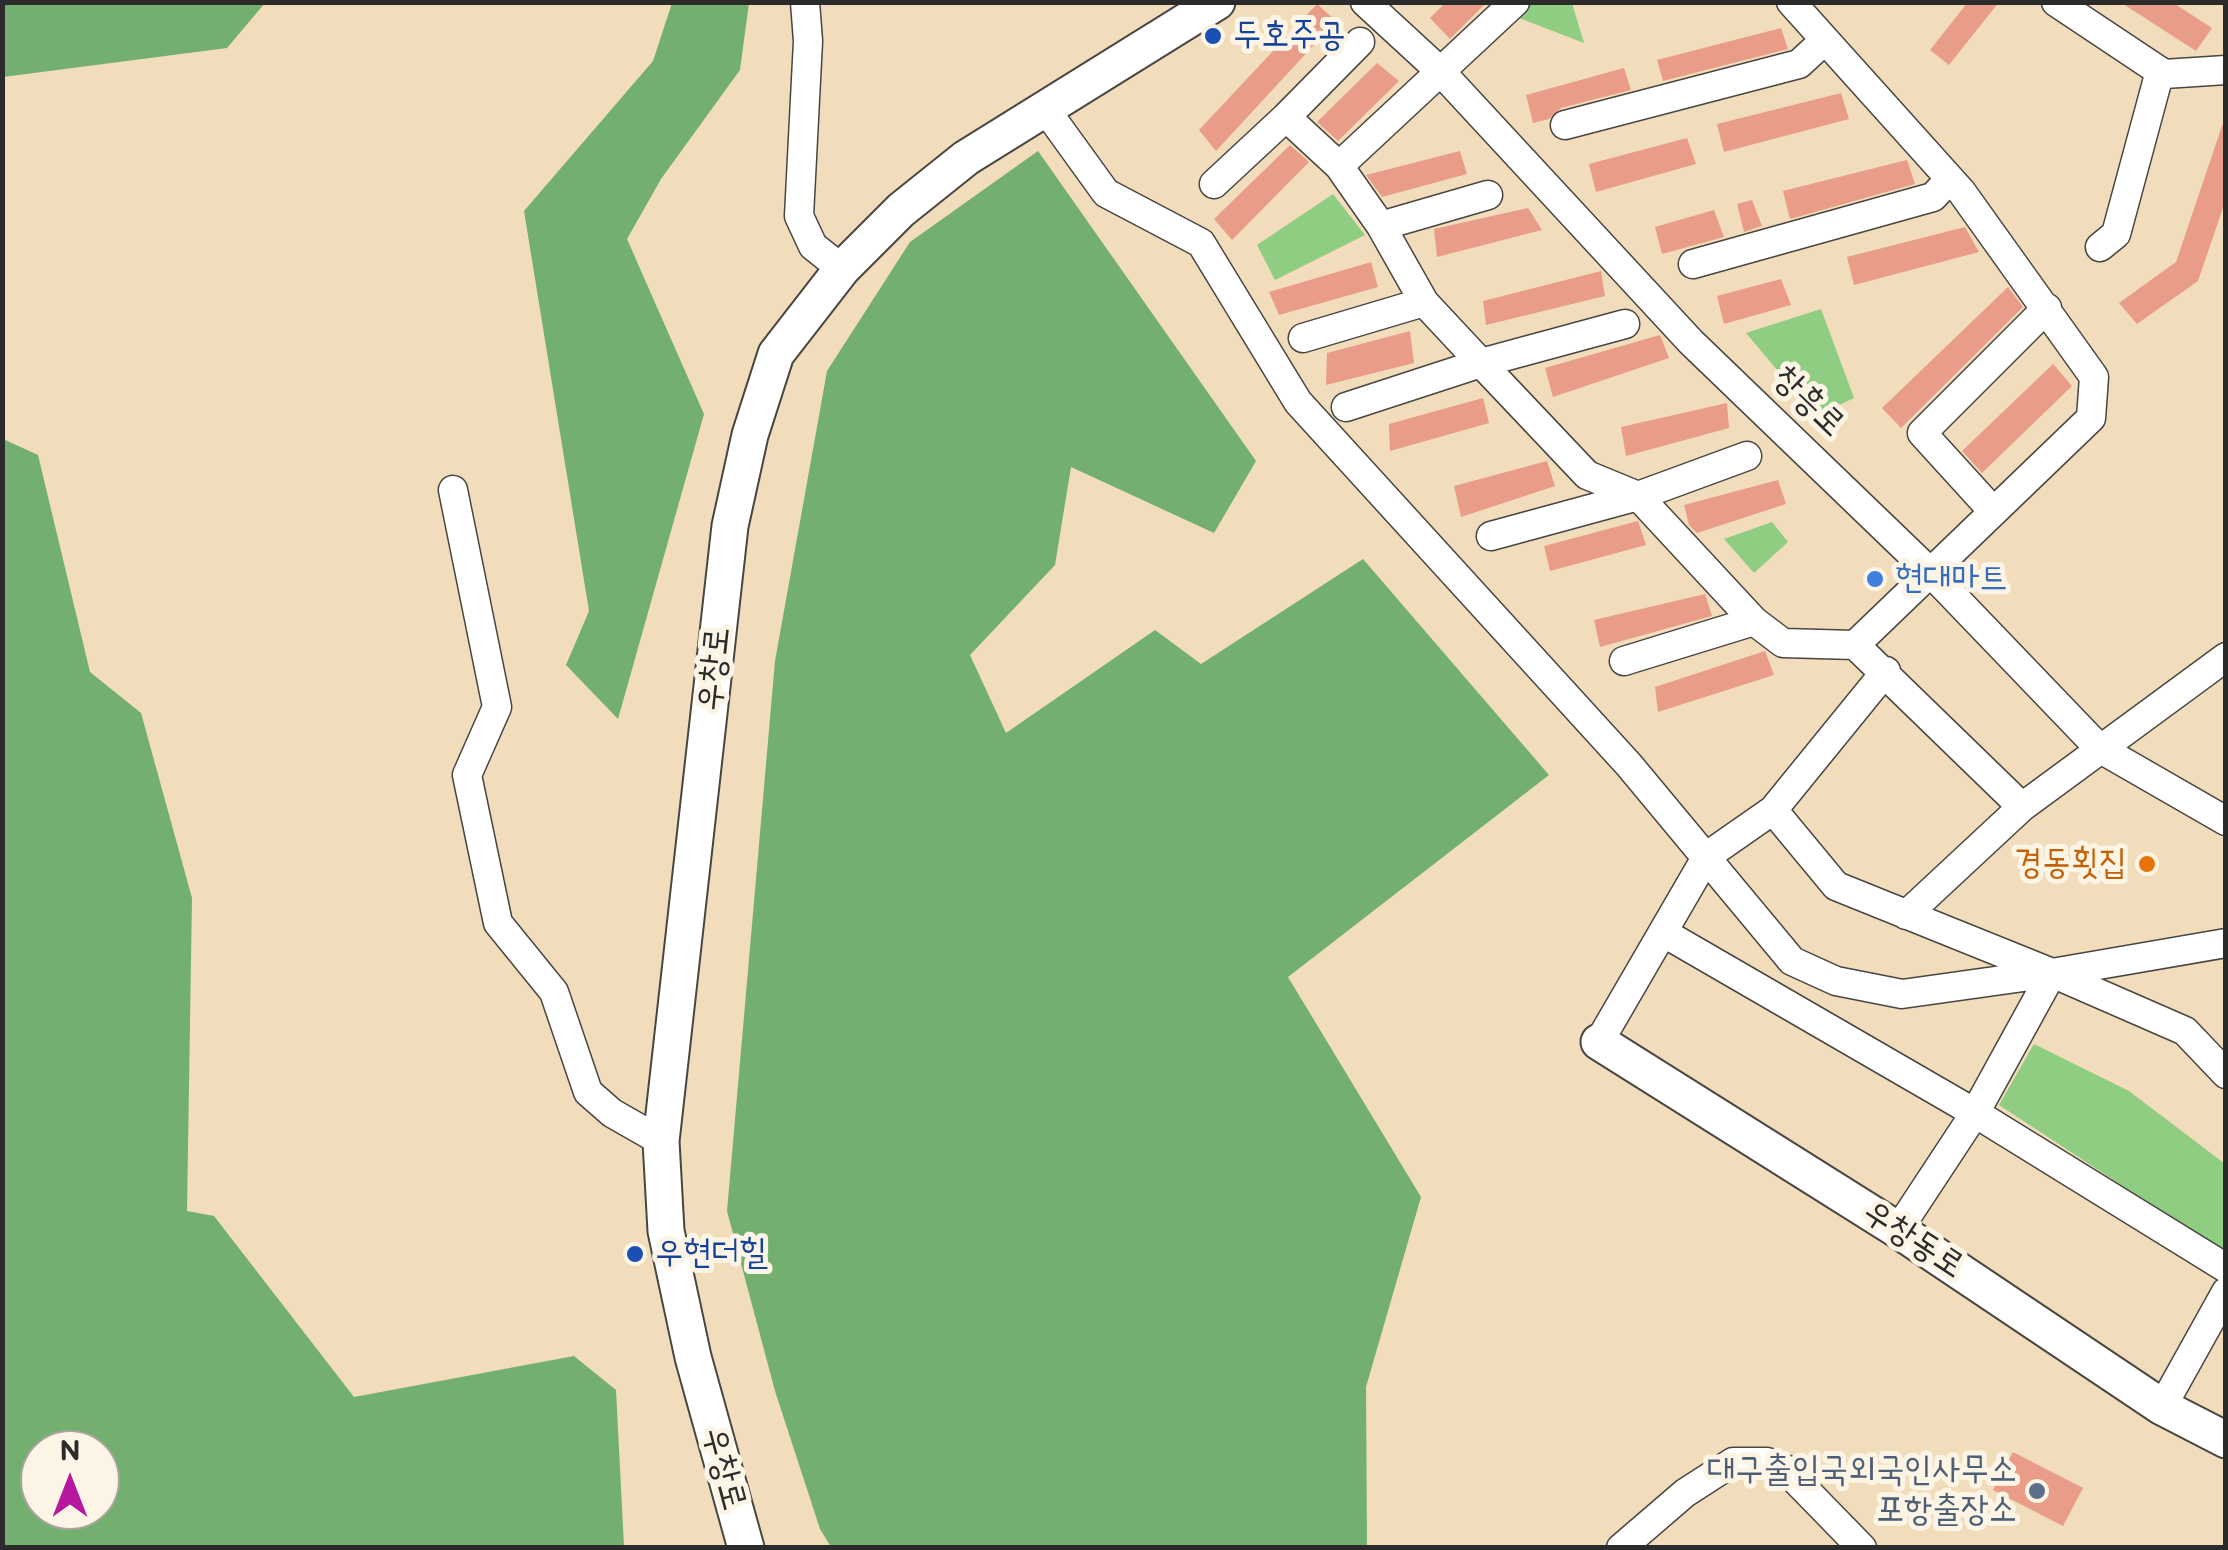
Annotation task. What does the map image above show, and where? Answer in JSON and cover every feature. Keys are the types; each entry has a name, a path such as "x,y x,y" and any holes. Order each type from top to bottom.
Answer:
{"main road":[{"name":"우창로","path":"746,1548 693,1357 666,1231 661,1141 730,526 750,434 776,354 842,269 901,210 966,158 1217,2"},
{"name":"우창동로","path":"1599,1042 1898,1230 2162,1407 2226,1440"}],"street":[{"path":"805,2 808,41 799,216 812,246 842,269"},
{"path":"1339,166 1515,2"},
{"path":"1791,2 1950,179 2094,377 2091,418 1855,645"},
{"path":"2056,2 2160,71 2226,70"},
{"name":"창흥로","path":"1381,7 1692,342 1932,573 2099,748 2226,821"},
{"path":"1565,125 1800,64 1825,40"},
{"path":"1214,184 1360,42"},
{"path":"2100,247 2116,234 2160,71"},
{"path":"1046,110 1106,193 1201,242 1298,402 1630,765 1792,961 1836,981 1902,994 2226,943"},
{"path":"1286,118 1339,166 1424,302 1587,475 1638,496 1754,621 1783,643 1855,645 2022,807"},
{"path":"1693,264 1932,197 1950,179"},
{"path":"1380,226 1488,195"},
{"path":"1303,338 1424,302"},
{"path":"1993,511 1922,433 2046,308"},
{"path":"1346,406 1481,363 1625,324"},
{"path":"1491,536 1638,496 1747,456"},
{"path":"453,490 496,708 468,775 498,923 554,992 588,1092 612,1113 661,1141"},
{"path":"1624,661 1754,621"},
{"path":"1906,915 2022,807 2226,656"},
{"path":"1599,1042 1706,856 1773,810 1886,671"},
{"path":"1773,810 1836,886 2185,1031 2226,1074"},
{"path":"1664,934 1975,1113 2226,1268"},
{"path":"1898,1230 1975,1113 2052,973"},
{"path":"2162,1407 2226,1292"},
{"path":"1621,1548 1684,1493 1733,1462 1767,1462 1785,1468 1862,1548"}],"green space":[{"path":"2,3 265,3 227,48 3,77"},
{"path":"672,3 749,3 740,70 661,179 627,239 704,414 618,719 566,665 589,611 524,211 653,61"},
{"path":"1529,3 1572,3 1584,43 1514,16"},
{"path":"1038,151 1256,461 1214,533 1071,467 1055,565 970,655 1006,733 1155,630 1201,664 1363,559 1549,775 1288,977 1421,1197 1366,1387 1367,1547 831,1547 820,1529 775,1391 727,1211 775,661 827,371 910,242"},
{"path":"1333,194 1365,235 1275,280 1257,245"},
{"path":"1821,309 1854,398 1816,416 1746,333"},
{"path":"3,439 38,455 90,672 141,713 192,898 187,1211 214,1216 354,1397 574,1356 616,1390 624,1547 3,1547"},
{"path":"1772,522 1788,542 1754,573 1724,539"},
{"path":"2034,1044 2129,1091 2225,1164 2225,1246 2219,1249 1999,1105"}],"building":[{"path":"1446,2 1487,2 1450,39 1430,18"},
{"path":"1968,2 1999,2 1949,65 1930,50"},
{"path":"2120,2 2172,2 2212,28 2196,51"},
{"path":"1317,4 1336,21 1216,151 1199,130"},
{"path":"1781,28 1788,49 1663,81 1657,60"},
{"path":"1377,63 1399,81 1338,141 1317,122"},
{"path":"1624,68 1631,90 1561,108 1549,119 1533,123 1526,95"},
{"path":"1841,93 1849,119 1724,152 1717,124"},
{"path":"2223,123 2226,199 2198,281 2137,324 2119,303 2176,262"},
{"path":"1687,138 1696,164 1596,192 1589,164"},
{"path":"1290,145 1309,162 1232,240 1214,219"},
{"path":"1460,151 1467,174 1382,197 1366,175"},
{"path":"1907,160 1915,184 1790,219 1783,191"},
{"path":"1752,200 1762,226 1744,232 1737,204"},
{"path":"1528,208 1542,230 1437,257 1434,229"},
{"path":"1714,210 1724,237 1662,254 1655,227"},
{"path":"1965,227 1979,252 1854,285 1847,257"},
{"path":"1371,262 1378,287 1279,315 1269,292"},
{"path":"1601,271 1605,296 1486,325 1483,301"},
{"path":"1781,279 1791,305 1724,324 1717,296"},
{"path":"2008,287 2023,307 1901,428 1882,408"},
{"path":"1410,331 1414,363 1326,385 1327,353"},
{"path":"1660,335 1669,358 1553,397 1545,368"},
{"path":"2053,364 2072,386 1982,473 1962,451"},
{"path":"1483,398 1489,423 1390,451 1389,424"},
{"path":"1727,403 1729,428 1626,456 1621,427"},
{"path":"1547,461 1555,486 1461,517 1454,486"},
{"path":"1778,480 1786,504 1697,533 1689,525 1684,505"},
{"path":"1638,521 1646,545 1550,571 1544,546"},
{"path":"1705,594 1712,616 1600,647 1594,620"},
{"path":"1765,651 1774,675 1658,712 1655,687"},
{"path":"2013,1452 2083,1488 2063,1526 1993,1490"}],"place":[{"name":"두호주공","path":"1213,36"},
{"name":"현대마트","path":"1875,579"},
{"name":"경동횟집","path":"2147,864"},
{"name":"우현더힐","path":"635,1254"},
{"name":"대구출입국외국인사무소 포항출장소","path":"2037,1491"}]}
